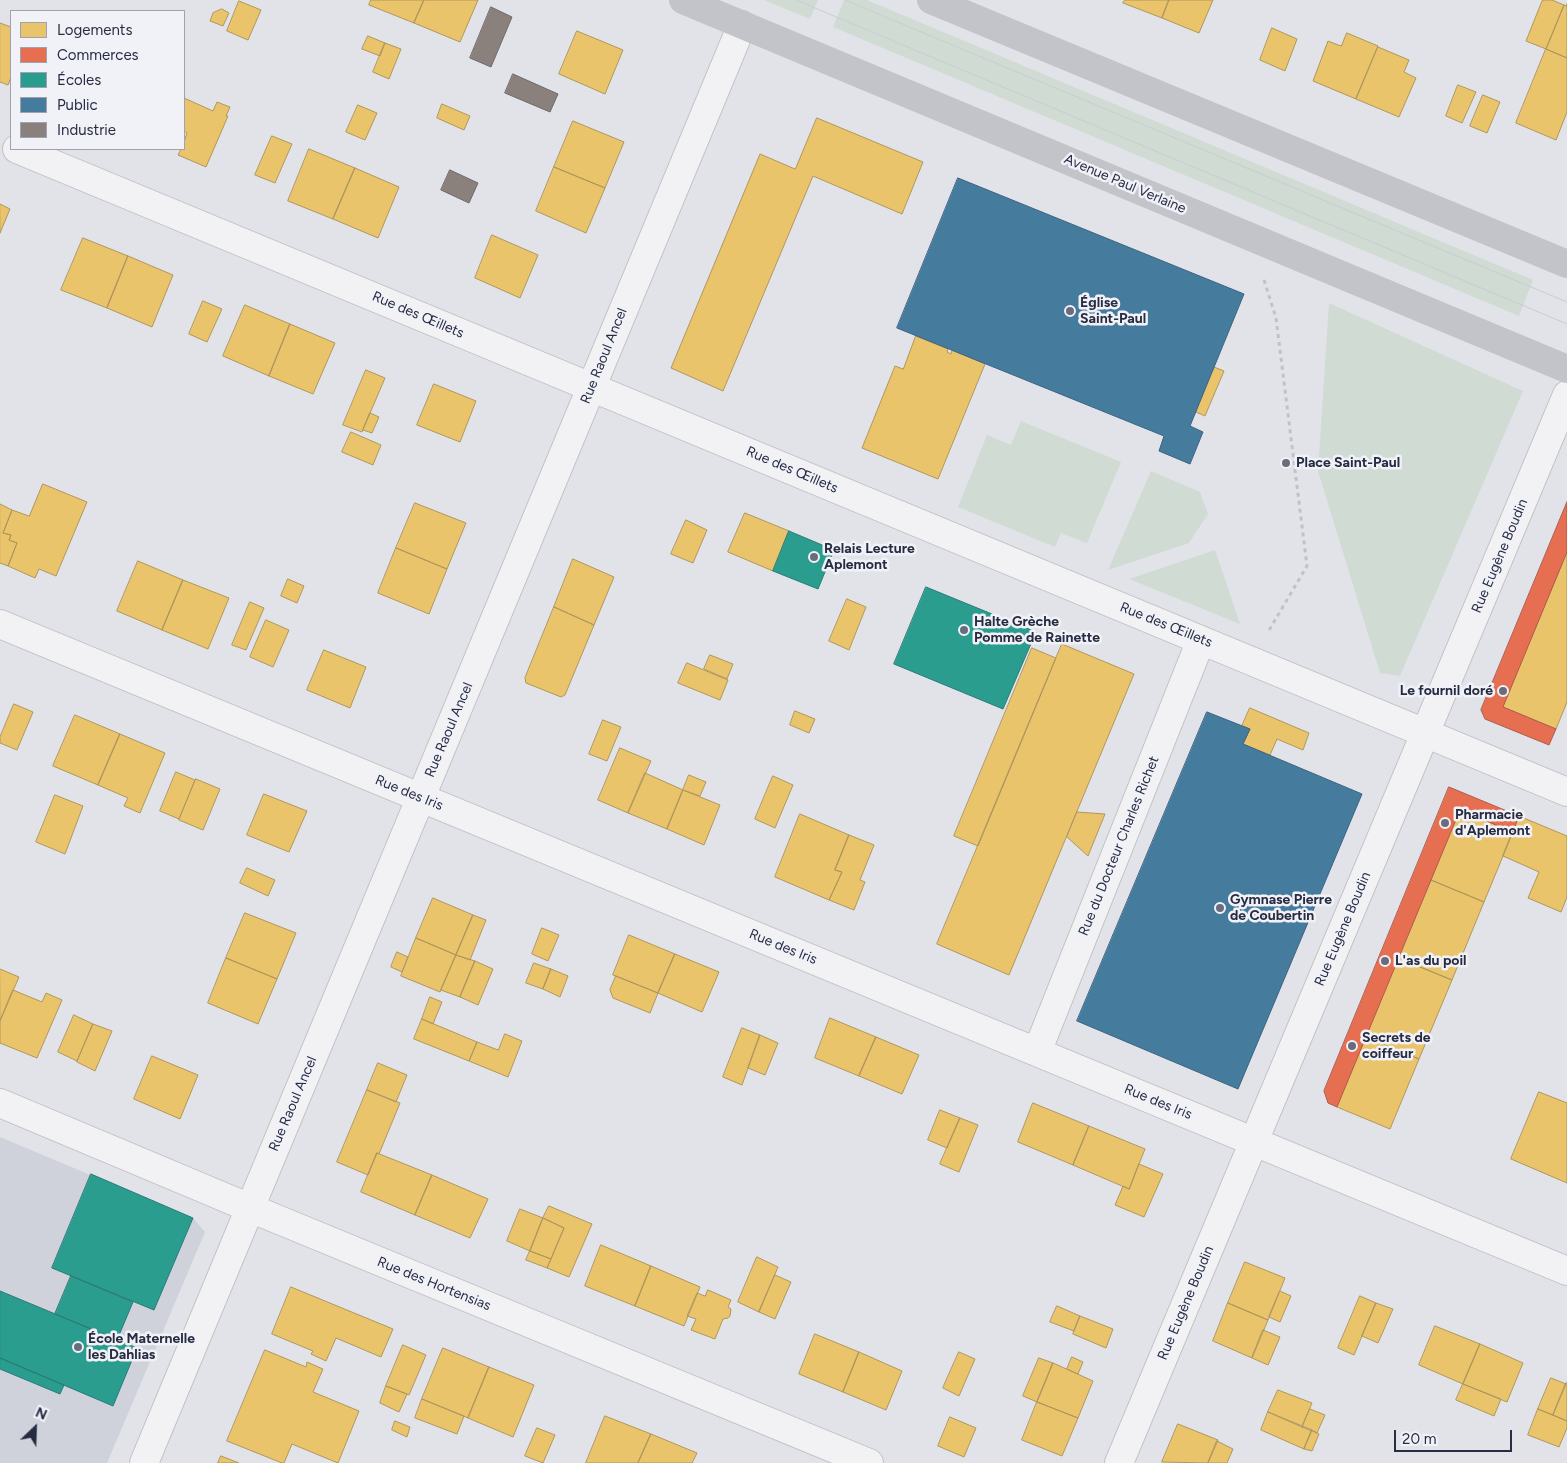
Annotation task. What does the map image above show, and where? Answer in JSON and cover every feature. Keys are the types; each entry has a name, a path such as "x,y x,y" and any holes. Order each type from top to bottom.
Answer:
{"street":[{"name":"Avenue Paul Verlaine","path":"683,0 1567,369"},
{"path":"931,0 1567,264"},
{"name":"Rue Raoul Ancel","path":"144,1463 742,25"},
{"name":"Rue des Œillets","path":"19,150 1567,792"},
{"name":"Rue Eugène Boudin","path":"1119,1463 1567,395"},
{"name":"Rue des Iris","path":"0,624 1567,1271"},
{"name":"Rue du Docteur Charles Richet","path":"1037,1052 1201,640"},
{"name":"Rue des Hortensias","path":"0,1103 869,1463"}],"path":[{"path":"1250,237 1276,318 1307,566 1252,661"}],"shaded area":[{"path":"764,0 818,0 810,19"},
{"path":"844,0 867,0 1533,280 1519,316 833,27"},
{"path":"1329,303 1523,391 1400,676 1380,673 1318,471"},
{"path":"1021,421 1121,462 1087,543 1061,533 1055,547 958,507 987,435 1011,445"},
{"path":"1151,471 1200,492 1208,514 1189,543 1108,570"},
{"path":"1215,550 1240,624 1129,579"},
{"name":"École Maternelle les Dahlias","path":"0,1137 193,1218 205,1232 107,1463 0,1463"}],"building: Logements":[{"path":"371,0 424,0 414,23 369,5"},
{"path":"424,0 478,0 460,42 414,23"},
{"path":"1125,0 1169,0 1162,18 1123,3"},
{"path":"1169,0 1213,0 1199,33 1162,18"},
{"path":"1552,0 1564,5 1546,49 1526,41 1542,1"},
{"path":"239,1 261,10 248,40 227,31"},
{"path":"1567,4 1567,58 1546,49 1564,5 1566,6"},
{"path":"222,9 229,13 223,26 210,21 213,13"},
{"path":"0,23 10,27 10,80 8,85 0,82"},
{"path":"1272,28 1297,39 1285,71 1260,60"},
{"path":"577,31 623,50 605,94 559,74"},
{"path":"1347,33 1378,46 1356,99 1313,81 1328,41 1341,46"},
{"path":"368,36 385,43 380,56 362,49"},
{"path":"385,43 401,49 389,79 373,72"},
{"path":"1378,47 1409,60 1404,72 1416,78 1399,117 1356,99"},
{"path":"1546,49 1567,58 1567,112 1556,140 1516,123"},
{"path":"1458,85 1476,92 1462,123 1446,116"},
{"path":"1483,95 1500,102 1487,133 1470,126"},
{"path":"185,98 213,111 217,102 230,107 206,167 178,155 180,150 185,150 187,133 185,132"},
{"path":"442,104 470,116 464,130 437,118"},
{"path":"358,105 377,113 365,140 346,132"},
{"path":"817,118 923,162 902,214 813,176 723,391 671,368 760,154 795,169"},
{"path":"573,121 624,142 605,188 554,167"},
{"path":"272,136 292,144 275,183 255,175"},
{"path":"309,149 355,168 333,219 288,201"},
{"path":"554,167 605,188 586,233 536,211"},
{"path":"355,168 399,187 378,238 333,219"},
{"path":"0,204 10,209 0,233"},
{"path":"492,235 538,255 520,298 475,278"},
{"path":"83,238 128,256 107,308 61,290"},
{"path":"128,256 173,275 152,327 107,308"},
{"path":"203,301 222,309 207,342 189,334"},
{"path":"245,305 290,324 269,376 223,356"},
{"path":"290,324 335,343 313,394 269,376"},
{"path":"916,336 948,349 947,352 951,354 952,350 985,364 938,479 862,448 895,366 903,369"},
{"path":"1214,367 1224,371 1205,416 1196,412"},
{"path":"366,370 385,378 362,432 343,425"},
{"path":"434,384 476,401 460,442 417,425"},
{"path":"370,413 379,417 372,433 363,430"},
{"path":"351,432 381,445 373,465 342,452"},
{"path":"43,484 87,502 56,576 39,569 35,578 8,566 17,543 9,540 11,535 3,533 12,510 29,516"},
{"path":"415,503 466,523 447,569 396,548"},
{"path":"0,504 12,510 3,533 11,535 9,540 17,543 8,566 0,563"},
{"path":"745,513 789,531 773,571 728,552"},
{"path":"686,520 707,530 693,563 671,554"},
{"path":"396,548 447,569 429,614 378,593"},
{"path":"1567,552 1567,702 1556,729 1503,707"},
{"path":"573,559 614,577 594,625 554,607"},
{"path":"138,561 183,580 162,630 117,611"},
{"path":"288,579 304,586 297,603 281,596"},
{"path":"183,580 229,598 208,649 162,630"},
{"path":"847,599 866,607 849,650 829,641"},
{"path":"250,602 264,608 246,650 232,645"},
{"path":"554,607 594,625 565,695 561,697 526,683 525,678"},
{"path":"266,620 289,630 273,667 250,657"},
{"path":"1062,644 1134,674 1009,975 937,944"},
{"path":"1032,648 1056,658 978,846 954,836"},
{"path":"324,650 366,667 350,708 307,690"},
{"path":"710,655 733,664 727,679 704,669"},
{"path":"687,663 728,680 720,700 678,683"},
{"path":"14,704 33,712 17,750 0,743 0,737"},
{"path":"1250,708 1309,733 1303,750 1277,739 1270,755 1243,744 1250,729 1242,726"},
{"path":"795,711 815,719 809,733 790,725"},
{"path":"75,715 120,734 98,785 53,766"},
{"path":"603,720 621,727 607,761 589,754"},
{"path":"120,734 165,753 140,813 124,806 128,798 98,785"},
{"path":"620,748 651,761 628,813 598,800"},
{"path":"176,772 195,780 179,819 160,811"},
{"path":"645,773 683,790 667,829 628,813"},
{"path":"689,775 706,782 700,796 683,790"},
{"path":"773,776 793,785 775,828 755,819"},
{"path":"196,779 220,789 203,830 179,820"},
{"path":"683,790 720,805 704,845 667,829"},
{"path":"264,794 307,811 289,852 247,835"},
{"path":"55,795 83,806 65,854 36,842"},
{"path":"1460,810 1513,832 1484,902 1431,880"},
{"path":"1077,812 1105,814 1088,856 1067,837"},
{"path":"800,814 849,835 835,870 842,872 829,900 775,877"},
{"path":"1519,816 1567,836 1567,897 1561,912 1528,898 1539,872 1503,856"},
{"path":"849,835 874,845 860,880 865,882 854,910 829,900 842,872 835,870"},
{"path":"247,868 275,880 268,896 240,883"},
{"path":"1431,880 1484,902 1452,980 1398,958"},
{"path":"433,898 473,915 456,955 416,938"},
{"path":"245,913 296,933 277,979 226,958"},
{"path":"473,915 486,920 470,960 456,955"},
{"path":"542,928 559,935 548,961 532,954"},
{"path":"629,935 675,954 658,993 613,975"},
{"path":"416,938 456,955 440,992 401,976"},
{"path":"397,952 408,957 402,972 391,967"},
{"path":"675,954 719,972 702,1012 658,993"},
{"path":"456,955 475,961 460,997 441,990"},
{"path":"226,958 277,979 258,1024 208,1003"},
{"path":"1398,958 1452,980 1419,1059 1366,1037"},
{"path":"475,961 493,969 478,1005 460,997"},
{"path":"534,963 551,969 543,989 526,983"},
{"path":"0,969 19,977 0,1021"},
{"path":"551,969 568,976 560,997 543,989"},
{"path":"616,976 658,993 650,1013 613,998 610,990"},
{"path":"13,990 42,1002 46,993 62,1000 37,1058 0,1043 0,1021"},
{"path":"430,997 442,1002 433,1024 422,1019"},
{"path":"74,1015 93,1024 77,1061 58,1052"},
{"path":"830,1018 876,1037 859,1076 815,1058"},
{"path":"422,1019 477,1042 469,1061 414,1039"},
{"path":"93,1024 112,1031 95,1071 77,1062"},
{"path":"742,1028 760,1035 742,1085 723,1077"},
{"path":"505,1034 522,1041 508,1077 469,1061 477,1042 498,1050"},
{"path":"760,1035 778,1043 765,1075 748,1068"},
{"path":"876,1037 919,1055 902,1094 859,1076"},
{"path":"1366,1037 1419,1059 1390,1129 1337,1107"},
{"path":"152,1056 198,1075 180,1119 134,1099"},
{"path":"378,1063 407,1075 396,1102 367,1090"},
{"path":"367,1090 400,1103 379,1154 377,1153 368,1175 337,1162"},
{"path":"1539,1092 1567,1103 1567,1183 1511,1159"},
{"path":"1033,1103 1089,1126 1073,1165 1018,1142"},
{"path":"940,1110 960,1118 947,1148 928,1140"},
{"path":"960,1118 978,1125 959,1172 940,1164"},
{"path":"1089,1126 1145,1149 1129,1189 1073,1165"},
{"path":"377,1153 432,1175 415,1215 361,1192"},
{"path":"1139,1164 1163,1174 1144,1217 1115,1205 1123,1186 1129,1189"},
{"path":"432,1175 488,1199 470,1238 415,1215"},
{"path":"549,1206 592,1224 569,1277 547,1268 564,1228 543,1218"},
{"path":"520,1209 543,1218 530,1251 507,1241"},
{"path":"543,1218 564,1228 551,1259 530,1251"},
{"path":"601,1245 651,1266 635,1306 585,1286"},
{"path":"530,1251 551,1259 547,1268 526,1260"},
{"path":"757,1257 778,1267 759,1312 738,1302"},
{"path":"1245,1262 1285,1278 1268,1320 1228,1303"},
{"path":"651,1266 700,1287 684,1326 635,1306"},
{"path":"775,1275 791,1282 775,1319 759,1312"},
{"path":"291,1287 393,1329 381,1357 336,1338 326,1361 311,1354 313,1351 272,1334"},
{"path":"708,1290 731,1300 728,1307 731,1309 730,1316 723,1319 715,1339 691,1330 696,1319 687,1316 697,1293 705,1296"},
{"path":"1280,1291 1291,1296 1280,1322 1269,1317"},
{"path":"1360,1296 1376,1303 1354,1355 1338,1348"},
{"path":"1228,1303 1268,1320 1252,1358 1213,1341"},
{"path":"1376,1303 1393,1309 1378,1343 1362,1336"},
{"path":"1057,1306 1080,1316 1074,1331 1050,1322"},
{"path":"1080,1316 1113,1329 1106,1348 1073,1334"},
{"path":"1435,1326 1480,1344 1463,1384 1419,1365"},
{"path":"1263,1330 1280,1337 1268,1365 1252,1358"},
{"path":"815,1334 859,1352 843,1392 799,1374"},
{"path":"1480,1344 1523,1363 1507,1402 1463,1384"},
{"path":"403,1345 426,1355 409,1395 386,1386"},
{"path":"443,1348 489,1367 468,1418 422,1399"},
{"path":"265,1350 306,1367 307,1362 323,1369 313,1392 359,1411 338,1463 292,1444 284,1463 282,1463 227,1441"},
{"path":"859,1352 902,1371 886,1410 843,1392"},
{"path":"959,1352 975,1359 959,1396 943,1388"},
{"path":"1072,1357 1083,1362 1078,1374 1067,1369"},
{"path":"1039,1358 1053,1363 1037,1402 1023,1396"},
{"path":"1053,1363 1093,1381 1078,1418 1037,1402"},
{"path":"489,1367 534,1385 513,1437 468,1418"},
{"path":"1551,1378 1566,1384 1553,1415 1538,1409"},
{"path":"1567,1383 1567,1421 1553,1415"},
{"path":"1463,1384 1501,1399 1494,1416 1456,1400"},
{"path":"386,1386 407,1394 399,1412 380,1403"},
{"path":"1278,1390 1312,1403 1302,1427 1268,1412"},
{"path":"422,1399 464,1416 457,1434 415,1418"},
{"path":"1037,1402 1078,1418 1062,1456 1022,1440"},
{"path":"1310,1409 1325,1415 1317,1433 1302,1427"},
{"path":"1538,1409 1567,1421 1567,1428 1559,1447 1528,1435"},
{"path":"1268,1412 1312,1430 1304,1449 1261,1430"},
{"path":"605,1416 651,1434 638,1463 586,1463"},
{"path":"950,1417 976,1428 964,1457 938,1446"},
{"path":"395,1421 410,1427 407,1437 392,1430"},
{"path":"1178,1424 1218,1440 1208,1463 1162,1462"},
{"path":"537,1428 555,1435 543,1463 525,1456"},
{"path":"1312,1430 1319,1434 1312,1451 1304,1449"},
{"path":"651,1434 697,1453 692,1463 638,1463"},
{"path":"1217,1441 1233,1449 1227,1463 1208,1463"},
{"path":"221,1456 239,1463 218,1463"}],"building: Commerces":[{"path":"1567,502 1567,552 1503,707 1556,729 1549,745 1485,719 1481,710"},
{"path":"1449,787 1519,816 1513,832 1460,810 1337,1107 1328,1103 1324,1091"}],"building: Écoles":[{"path":"789,531 834,550 818,589 773,571"},
{"path":"926,587 1036,632 1003,709 894,664"},
{"path":"91,1174 193,1218 154,1310 52,1268"},
{"path":"71,1276 133,1302 117,1340 55,1314"},
{"path":"0,1291 137,1348 113,1406 0,1358"},
{"path":"0,1358 64,1385 60,1394 0,1369"}],"building: Public":[{"name":"Église Saint-Paul","path":"958,178 1244,294 1190,426 1203,432 1190,464 1159,451 1164,436 897,328"},
{"name":"Gymnase Pierre de Coubertin","path":"1207,712 1250,729 1243,744 1362,794 1238,1089 1077,1021"}],"building: Industrie":[{"path":"491,7 512,17 491,67 470,58"},
{"path":"513,74 558,94 550,112 505,93"},
{"path":"450,170 478,183 469,203 441,190"}],"tram line":[{"path":"796,0 1567,324"},
{"path":"845,0 1567,302"}],"place":[{"name":"Église Saint-Paul","path":"1070,311"},
{"name":"Place Saint-Paul","path":"1286,463"},
{"name":"Relais Lecture Aplemont","path":"814,557"},
{"name":"Halte Grèche Pomme de Rainette","path":"964,630"},
{"name":"Le fournil doré","path":"1503,691"},
{"name":"Pharmacie d'Aplemont","path":"1445,823"},
{"name":"Gymnase Pierre de Coubertin","path":"1220,908"},
{"name":"L'as du poil","path":"1385,961"},
{"name":"Secrets de coiffeur","path":"1352,1046"},
{"name":"École Maternelle les Dahlias","path":"78,1347"}]}
